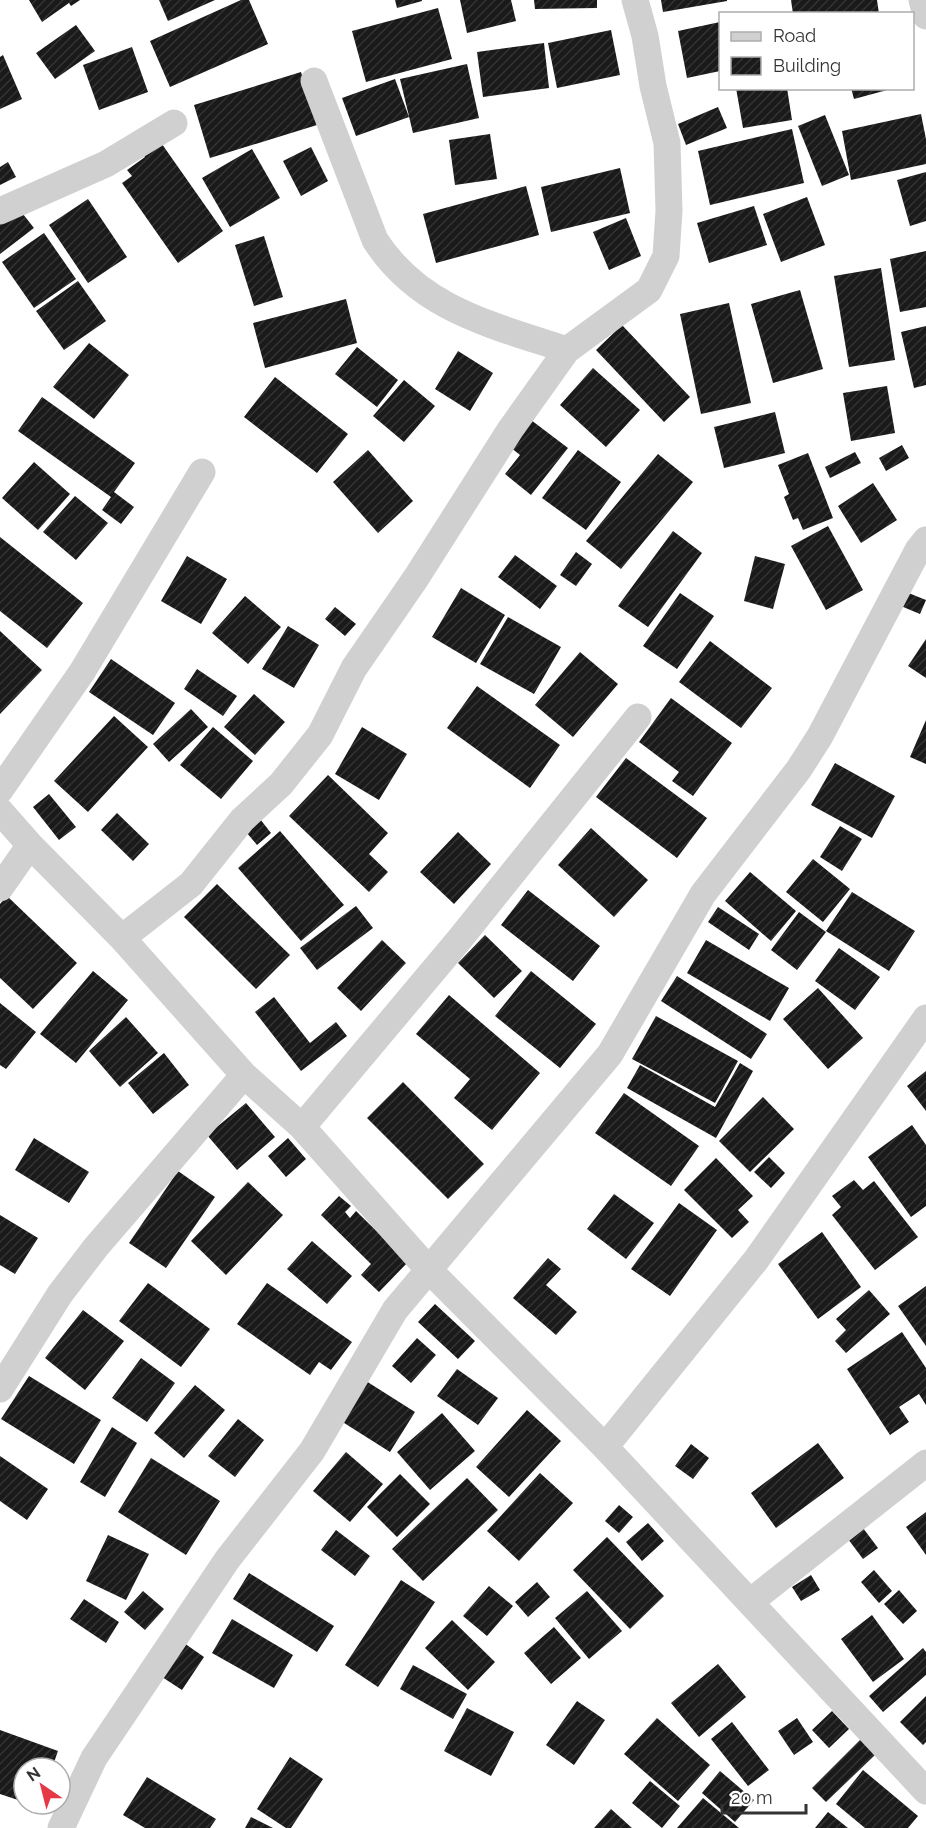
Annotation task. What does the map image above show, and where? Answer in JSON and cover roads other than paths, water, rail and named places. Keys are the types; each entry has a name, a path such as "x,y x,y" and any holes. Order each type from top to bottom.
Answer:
{"street":[{"path":"122,938 191,884 242,820 280,784 320,735 354,668 416,578 510,430 567,350 649,290 666,256 669,211 667,143 653,86 645,36 635,0"},
{"path":"922,0 926,16"},
{"path":"314,81 375,240 405,278 469,317 567,350"},
{"path":"0,211 106,164 174,123"},
{"path":"0,790 82,672 202,472"},
{"path":"61,1828 94,1758 226,1560 312,1451 395,1310 610,1054 703,894 800,769 820,736 918,550 926,540"},
{"path":"302,1127 459,940 638,717"},
{"path":"0,812 122,938 244,1075 302,1127 429,1270 605,1447 926,1791"},
{"path":"0,888 30,845"},
{"path":"605,1447 756,1260 926,1018"},
{"path":"0,1389 60,1294 244,1075"},
{"path":"750,1602 926,1463"}]}
